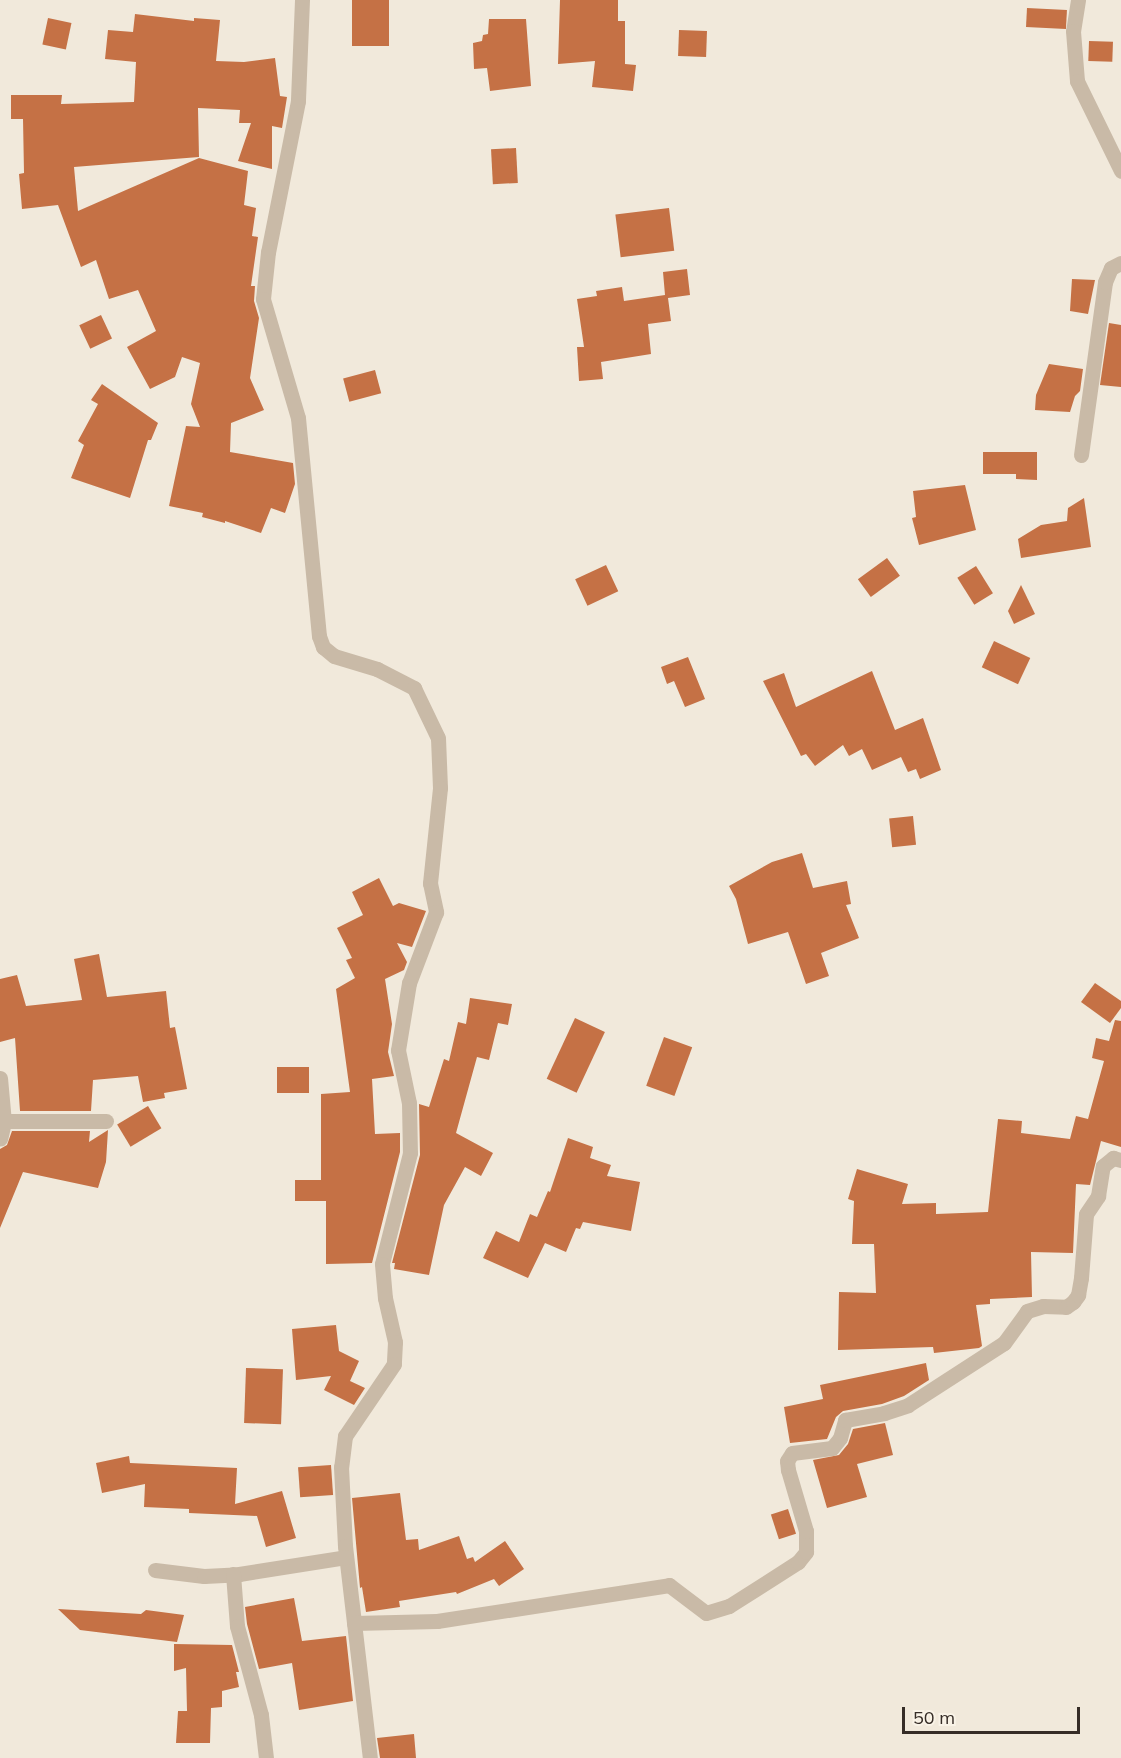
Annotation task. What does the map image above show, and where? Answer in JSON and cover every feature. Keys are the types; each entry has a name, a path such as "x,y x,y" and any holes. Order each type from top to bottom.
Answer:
{"street":[{"path":"302,0 298,101 268,252 263,299 298,418 319,636 323,647 334,656 377,669 414,688 438,738 440,788 430,883 436,912 409,983 398,1050 409,1103 410,1153 382,1264 385,1298 395,1342 394,1364 345,1436 341,1467 346,1557 370,1758"},
{"path":"1078,0 1073,31 1077,81 1121,171"},
{"path":"1081,455 1107,274 1111,268 1121,263"},
{"path":"0,1078 2,1121 0,1139"},
{"path":"2,1121 106,1121"},
{"path":"354,1623 437,1621 669,1585 706,1612 729,1606 798,1562 806,1552 806,1531 788,1470 787,1461 792,1453 832,1448 840,1438 845,1420 884,1413 908,1405 1005,1342 1027,1311 1043,1306 1066,1307 1073,1302 1078,1295 1081,1278 1086,1214 1098,1196 1102,1166 1113,1158 1121,1160"},
{"path":"155,1570 204,1576 233,1574 346,1557"},
{"path":"233,1574 237,1626 261,1715 266,1758"}],"building":[{"path":"352,0 389,0 389,46 352,46"},
{"path":"560,0 618,0 618,21 625,21 625,64 636,65 633,91 592,87 595,61 558,64"},
{"path":"1027,8 1067,10 1066,29 1026,27"},
{"path":"135,14 194,21 194,18 220,20 216,61 244,62 275,58 280,96 287,97 282,128 272,126 272,169 238,161 251,123 239,123 240,110 198,108 199,157 74,167 78,211 199,158 248,171 244,205 256,208 252,236 258,237 251,286 255,286 254,301 259,318 250,378 264,410 231,423 230,452 293,463 295,484 285,513 271,508 261,533 225,521 225,523 202,517 203,513 169,506 186,426 200,427 191,404 200,363 182,357 175,377 150,389 127,347 156,331 138,290 109,299 96,260 81,267 58,205 22,209 19,174 24,173 23,119 11,119 11,95 62,95 61,104 134,102 136,62 105,59 108,30 133,32"},
{"path":"48,18 71,23 66,49 42,44"},
{"path":"489,19 526,19 531,86 490,91 487,68 474,69 473,43 482,41 483,35 488,34"},
{"path":"679,30 707,31 706,57 678,56"},
{"path":"1089,41 1113,42 1112,62 1088,61"},
{"path":"516,148 518,183 493,184 491,149"},
{"path":"669,208 674,251 621,257 615,215"},
{"path":"687,269 690,295 668,298 671,321 648,324 651,354 601,362 603,379 579,381 577,347 584,347 577,299 597,296 596,291 622,287 624,301 665,295 663,272"},
{"path":"1072,279 1095,280 1088,314 1070,311"},
{"path":"101,315 112,339 90,349 79,325"},
{"path":"1109,323 1121,325 1121,387 1100,385"},
{"path":"1049,364 1083,369 1080,391 1075,396 1070,412 1035,410 1036,395"},
{"path":"375,370 381,393 349,402 343,379"},
{"path":"102,384 158,423 151,440 148,440 130,498 71,478 84,445 78,441 98,404 91,400"},
{"path":"983,452 1037,452 1037,480 1016,479 1016,474 983,474"},
{"path":"965,485 976,530 919,545 912,518 916,517 913,491"},
{"path":"1084,498 1091,547 1021,558 1018,539 1041,525 1067,521 1068,508"},
{"path":"887,558 900,576 871,597 858,579"},
{"path":"606,565 618,591 587,606 575,579"},
{"path":"976,566 993,593 974,605 957,578"},
{"path":"1021,585 1035,614 1014,624 1008,611"},
{"path":"994,641 1030,658 1018,684 982,667"},
{"path":"688,657 705,699 685,707 674,681 667,684 661,667"},
{"path":"872,671 895,730 923,718 941,770 920,779 916,769 908,772 901,757 872,770 862,749 849,756 843,745 815,766 806,754 801,756 763,681 784,673 796,707"},
{"path":"913,816 916,845 892,847 889,819"},
{"path":"802,853 813,888 847,881 851,904 846,905 859,938 821,953 829,976 806,984 788,932 748,944 736,899 729,886 772,862"},
{"path":"379,878 393,906 399,903 426,911 412,947 397,943 407,962 404,970 385,979 392,1024 388,1052 394,1076 372,1079 375,1134 400,1133 400,1152 372,1263 326,1264 326,1201 295,1201 295,1180 321,1180 321,1094 350,1092 336,989 355,978 346,960 352,958 337,928 363,915 352,892"},
{"path":"99,954 107,997 166,991 170,1028 175,1027 187,1089 164,1093 165,1098 143,1102 138,1076 93,1080 91,1111 20,1111 15,1038 0,1042 0,979 17,975 26,1006 82,1000 74,959"},
{"path":"1095,983 1121,1001 1121,1008 1110,1023 1081,1002"},
{"path":"470,998 512,1004 508,1025 498,1023 489,1060 477,1057 456,1133 493,1153 481,1176 465,1167 444,1205 429,1275 394,1269 395,1263 392,1263 420,1155 419,1104 429,1107 444,1059 449,1061 458,1022 466,1024"},
{"path":"575,1018 605,1032 577,1093 547,1079"},
{"path":"1115,1020 1121,1021 1121,1147 1101,1141 1090,1185 1076,1184 1073,1253 1031,1252 1032,1297 990,1299 990,1304 976,1305 982,1346 979,1348 934,1353 933,1347 838,1350 839,1292 876,1293 874,1244 852,1244 854,1201 848,1199 857,1169 908,1184 902,1204 936,1203 936,1214 988,1212 998,1119 1022,1121 1021,1133 1070,1139 1076,1116 1088,1119 1104,1061 1092,1058 1096,1038 1109,1041"},
{"path":"664,1037 692,1047 674,1096 646,1086"},
{"path":"277,1067 309,1067 309,1093 277,1093"},
{"path":"148,1106 161,1128 131,1147 117,1125"},
{"path":"108,1130 106,1162 98,1188 23,1172 0,1228 0,1149 7,1145 12,1131 90,1131 89,1142"},
{"path":"568,1138 593,1147 590,1158 611,1165 607,1176 640,1182 631,1231 583,1222 580,1229 576,1228 566,1252 545,1243 528,1278 483,1258 496,1231 519,1242 530,1214 537,1217 548,1191 550,1192"},
{"path":"336,1325 339,1351 359,1361 350,1381 365,1388 354,1405 324,1390 331,1376 296,1380 292,1329"},
{"path":"926,1363 929,1380 904,1396 882,1404 843,1411 836,1417 827,1439 790,1443 784,1407 823,1399 820,1385"},
{"path":"246,1368 283,1369 281,1424 244,1423"},
{"path":"885,1423 893,1455 857,1464 867,1497 827,1508 813,1460 839,1455 848,1444 853,1429"},
{"path":"129,1456 130,1463 237,1468 235,1504 282,1491 296,1538 266,1547 257,1516 189,1513 189,1509 144,1507 145,1484 102,1493 96,1463"},
{"path":"331,1465 333,1495 300,1497 298,1467"},
{"path":"400,1493 406,1540 418,1539 419,1550 459,1536 467,1559 473,1557 475,1562 505,1541 524,1569 499,1586 494,1579 457,1594 456,1592 399,1601 400,1607 366,1612 362,1587 360,1588 352,1498"},
{"path":"788,1509 796,1534 779,1539 771,1515"},
{"path":"294,1598 302,1641 346,1636 353,1701 299,1710 292,1663 259,1669 245,1607"},
{"path":"58,1609 141,1614 146,1610 184,1615 177,1642 80,1630"},
{"path":"174,1644 232,1645 239,1672 236,1672 239,1687 222,1691 222,1707 211,1708 210,1743 176,1743 178,1711 187,1711 186,1668 174,1671"},
{"path":"414,1734 416,1758 380,1758 377,1738"}]}
